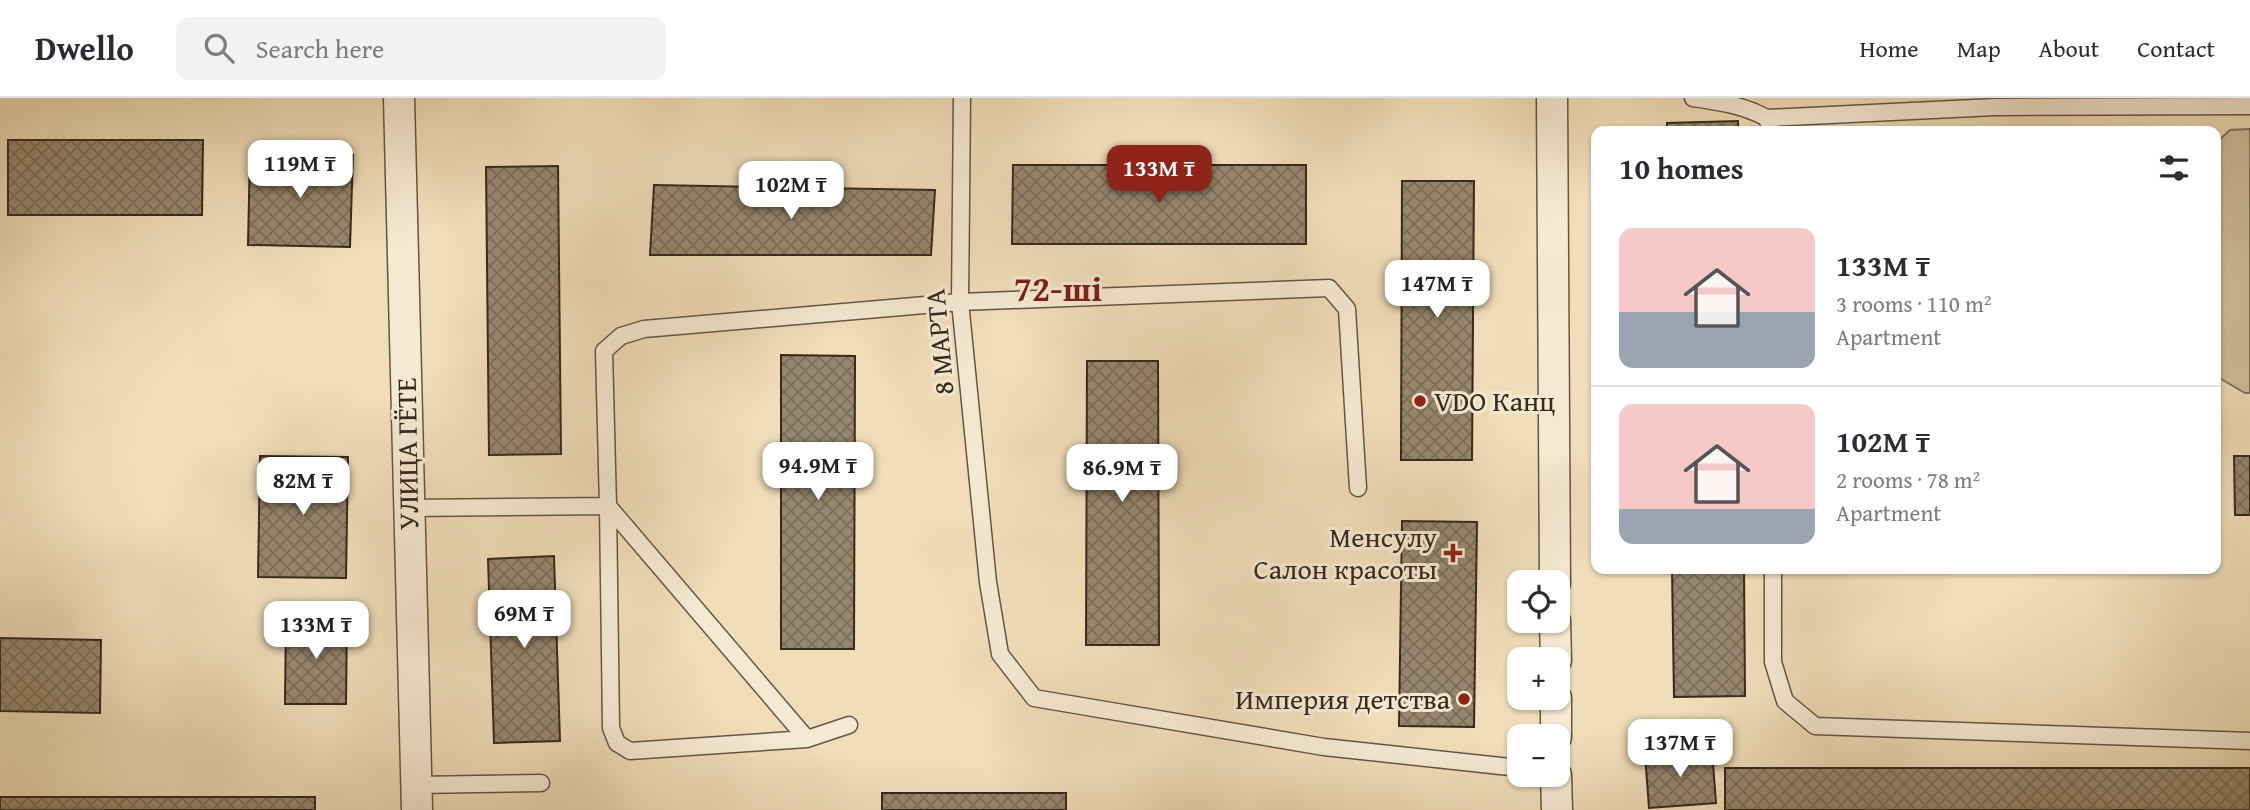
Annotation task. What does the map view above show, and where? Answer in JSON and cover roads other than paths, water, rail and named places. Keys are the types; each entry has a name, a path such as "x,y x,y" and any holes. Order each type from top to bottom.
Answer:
{"street":[{"name":"УЛИЦА ГЁТЕ","path":"398,98 417,797"},
{"path":"1552,98 1555,570"},
{"path":"1556,787 1557,810"}],"lane":[{"name":"8 МАРТА","path":"962,98 960,302 988,582 1000,654 1034,698 1324,747 1507,767"},
{"path":"1693,98 1736,104 1769,125 1995,107 2250,106"},
{"path":"849,725 807,739 630,751 617,743 611,728 604,351 621,337 644,329 960,302 1329,288 1347,309 1358,488"},
{"path":"408,508 608,506"},
{"path":"608,506 807,739"},
{"path":"1773,574 1773,662 1785,701 1815,726 2250,741"},
{"path":"417,797 541,783"}],"place":[{"name":"VDO Канц","path":"1420,401"},
{"name":"Менсулу Салон красоты","path":"1453,553"},
{"name":"Империя детства","path":"1464,699"}],"district":[{"name":"72-ші","path":"1058,289"}]}
